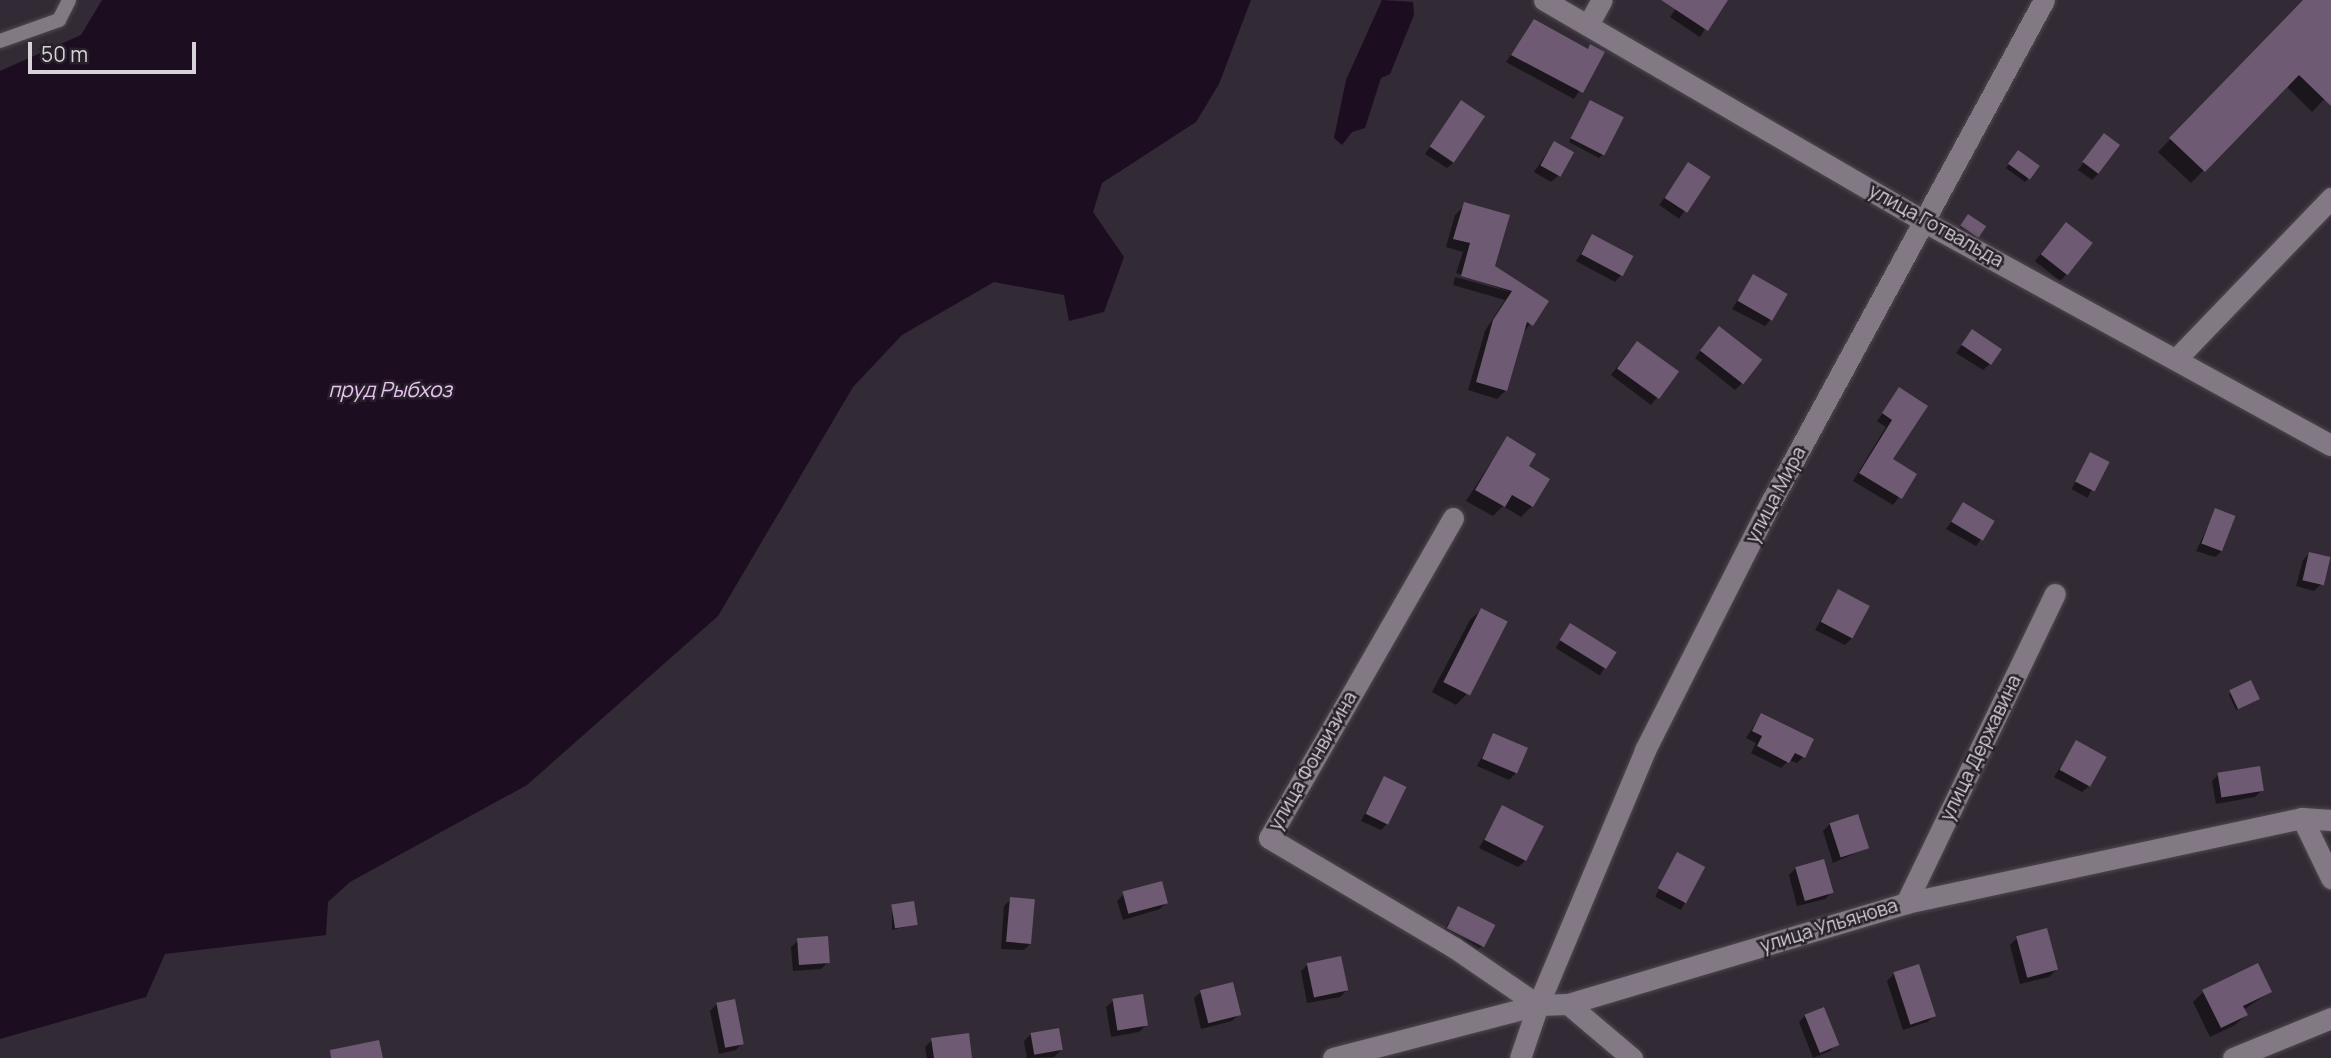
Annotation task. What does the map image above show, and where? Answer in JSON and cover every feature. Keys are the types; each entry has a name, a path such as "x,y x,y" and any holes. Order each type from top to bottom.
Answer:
{"street":[{"name":"улица Готвальда","path":"1544,0 1589,23 1923,221 2331,444"},
{"path":"1589,23 1602,0"},
{"name":"улица Мира","path":"1520,1058 1538,1005 1645,750 1923,221 2043,0"},
{"path":"2178,358 2331,198"},
{"name":"улица Фонвизина","path":"1454,518 1269,838 1455,948 1538,1005"},
{"name":"улица Державина","path":"1906,902 2055,594"},
{"path":"2302,818 2331,878"},
{"name":"улица Ульянова","path":"1333,1058 1538,1005 1568,1004 1906,902 2302,818 2331,820"},
{"path":"1568,1004 1632,1058"},
{"path":"2233,1058 2331,1018"}],"lane":[{"path":"0,41 59,20 69,0"}],"water":[{"name":"пруд Рыбхоз","path":"102,0 1251,0 1219,84 1196,122 1102,183 1093,212 1124,257 1104,312 1069,321 1064,295 994,282 902,335 853,387 718,616 527,785 350,882 328,902 326,935 165,954 146,997 0,1039 0,71 81,35"},
{"path":"1382,0 1413,2 1414,15 1390,74 1381,78 1365,128 1352,132 1342,145 1334,138 1346,80"}],"building":[{"path":"1661,0 1728,0 1708,31"},
{"path":"2303,0 2331,0 2331,106 2299,75 2205,172 2169,138"},
{"path":"1534,19 1588,49 1590,44 1605,52 1583,93 1511,55"},
{"path":"1461,100 1485,116 1454,163 1430,146"},
{"path":"1590,100 1624,117 1604,156 1570,138"},
{"path":"2104,133 2120,145 2098,174 2082,162"},
{"path":"1554,141 1574,152 1561,177 1540,165"},
{"path":"2018,150 2040,166 2030,180 2008,164"},
{"path":"1688,162 1711,177 1687,213 1665,198"},
{"path":"1464,202 1510,215 1495,266 1549,301 1533,326 1527,322 1507,391 1476,382 1493,320 1512,291 1461,276 1470,243 1453,239"},
{"path":"1968,214 1986,226 1978,238 1960,226"},
{"path":"2066,222 2093,243 2068,275 2041,254"},
{"path":"1592,234 1633,256 1623,276 1581,254"},
{"path":"1753,274 1788,294 1772,321 1738,301"},
{"path":"1719,326 1762,360 1743,384 1700,350"},
{"path":"1972,329 2002,349 1991,365 1961,345"},
{"path":"1637,341 1679,372 1659,399 1617,369"},
{"path":"1899,387 1928,406 1893,459 1917,474 1902,499 1859,473 1892,420 1882,413"},
{"path":"1507,436 1536,454 1529,466 1550,479 1533,507 1512,495 1505,507 1475,490"},
{"path":"2090,452 2110,462 2095,491 2075,481"},
{"path":"1963,502 1995,521 1983,541 1951,522"},
{"path":"2215,508 2236,516 2222,551 2201,543"},
{"path":"2309,552 2330,557 2324,585 2302,580"},
{"path":"1838,589 1870,606 1852,639 1821,622"},
{"path":"1481,608 1508,622 1470,696 1443,682"},
{"path":"1570,623 1617,652 1606,669 1559,640"},
{"path":"2251,680 2260,699 2238,709 2229,690"},
{"path":"1761,713 1814,739 1805,758 1795,753 1789,763 1757,746 1762,736 1752,731"},
{"path":"1493,733 1528,748 1517,774 1482,759"},
{"path":"2076,740 2107,757 2090,787 2060,770"},
{"path":"2260,766 2264,791 2221,797 2218,773"},
{"path":"1384,776 1406,787 1388,825 1366,814"},
{"path":"1502,805 1544,826 1526,861 1484,840"},
{"path":"1858,814 1869,848 1841,858 1829,823"},
{"path":"1677,852 1705,867 1686,903 1658,888"},
{"path":"1824,859 1834,893 1805,901 1795,867"},
{"path":"1162,881 1168,903 1128,914 1122,892"},
{"path":"1010,897 1035,899 1031,944 1006,942"},
{"path":"914,901 918,925 895,928 891,905"},
{"path":"1458,906 1495,925 1484,947 1447,928"},
{"path":"2047,928 2058,970 2027,978 2016,936"},
{"path":"828,936 830,963 799,965 797,938"},
{"path":"1341,956 1348,990 1314,998 1307,963"},
{"path":"2258,963 2272,992 2243,1006 2248,1015 2221,1028 2202,990"},
{"path":"1919,964 1936,1016 1910,1025 1893,972"},
{"path":"1233,982 1241,1015 1208,1023 1200,990"},
{"path":"1143,994 1148,1026 1117,1030 1112,999"},
{"path":"735,999 744,1044 725,1048 716,1003"},
{"path":"1824,1007 1839,1045 1820,1053 1805,1015"},
{"path":"1059,1028 1063,1050 1034,1055 1030,1033"},
{"path":"969,1033 972,1058 934,1058 931,1038"},
{"path":"379,1040 383,1058 331,1058 330,1050"}]}
